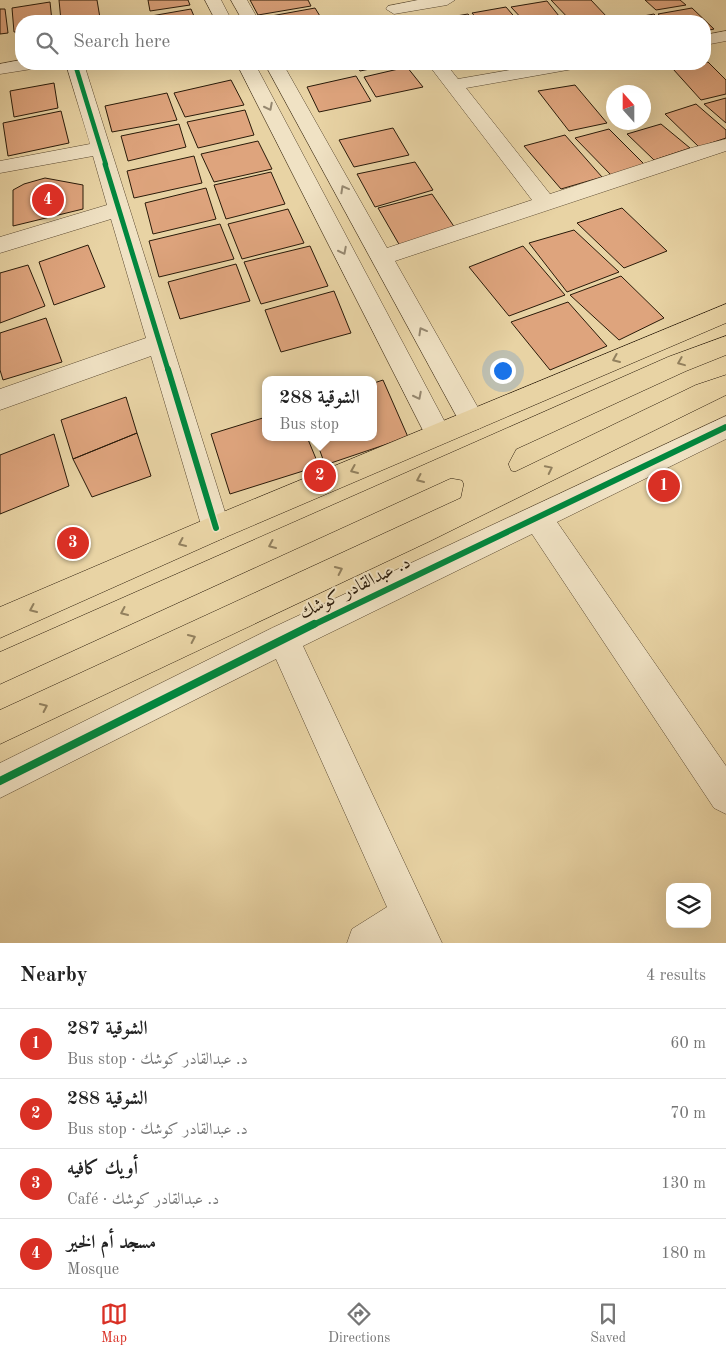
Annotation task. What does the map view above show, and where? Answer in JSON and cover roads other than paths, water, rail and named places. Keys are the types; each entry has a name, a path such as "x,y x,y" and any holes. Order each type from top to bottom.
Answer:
{"main road":[{"path":"0,623 216,528 726,313"},
{"path":"0,668 676,364 726,345"},
{"name":"د. عبدالقادر كوشك","path":"0,727 474,506 705,392 726,384"},
{"path":"507,440 494,463 500,479 517,485"},
{"path":"448,466 471,470 478,483 474,506"}],"street":[{"path":"213,0 221,15"},
{"path":"239,0 248,15"},
{"path":"395,10 447,0"},
{"path":"711,39 726,36"},
{"path":"0,69 15,67"},
{"path":"77,70 216,528"},
{"path":"249,70 438,434"},
{"path":"277,70 472,420"},
{"path":"442,70 546,203"},
{"path":"454,85 539,70"},
{"path":"381,258 726,144"},
{"path":"0,167 101,148"},
{"path":"0,244 119,208"},
{"path":"0,400 160,343"},
{"name":"د. عبدالقادر كوشك","path":"0,780 283,639 726,427"},
{"path":"537,517 726,796"},
{"path":"283,639 417,929 366,943"}],"place":[{"name":"مسجد أم الخير","path":"48,200"},
{"name":"الشوقية 288","path":"320,476"},
{"name":"الشوقية 287","path":"664,486"},
{"name":"أويك كافيه","path":"73,543"}]}
